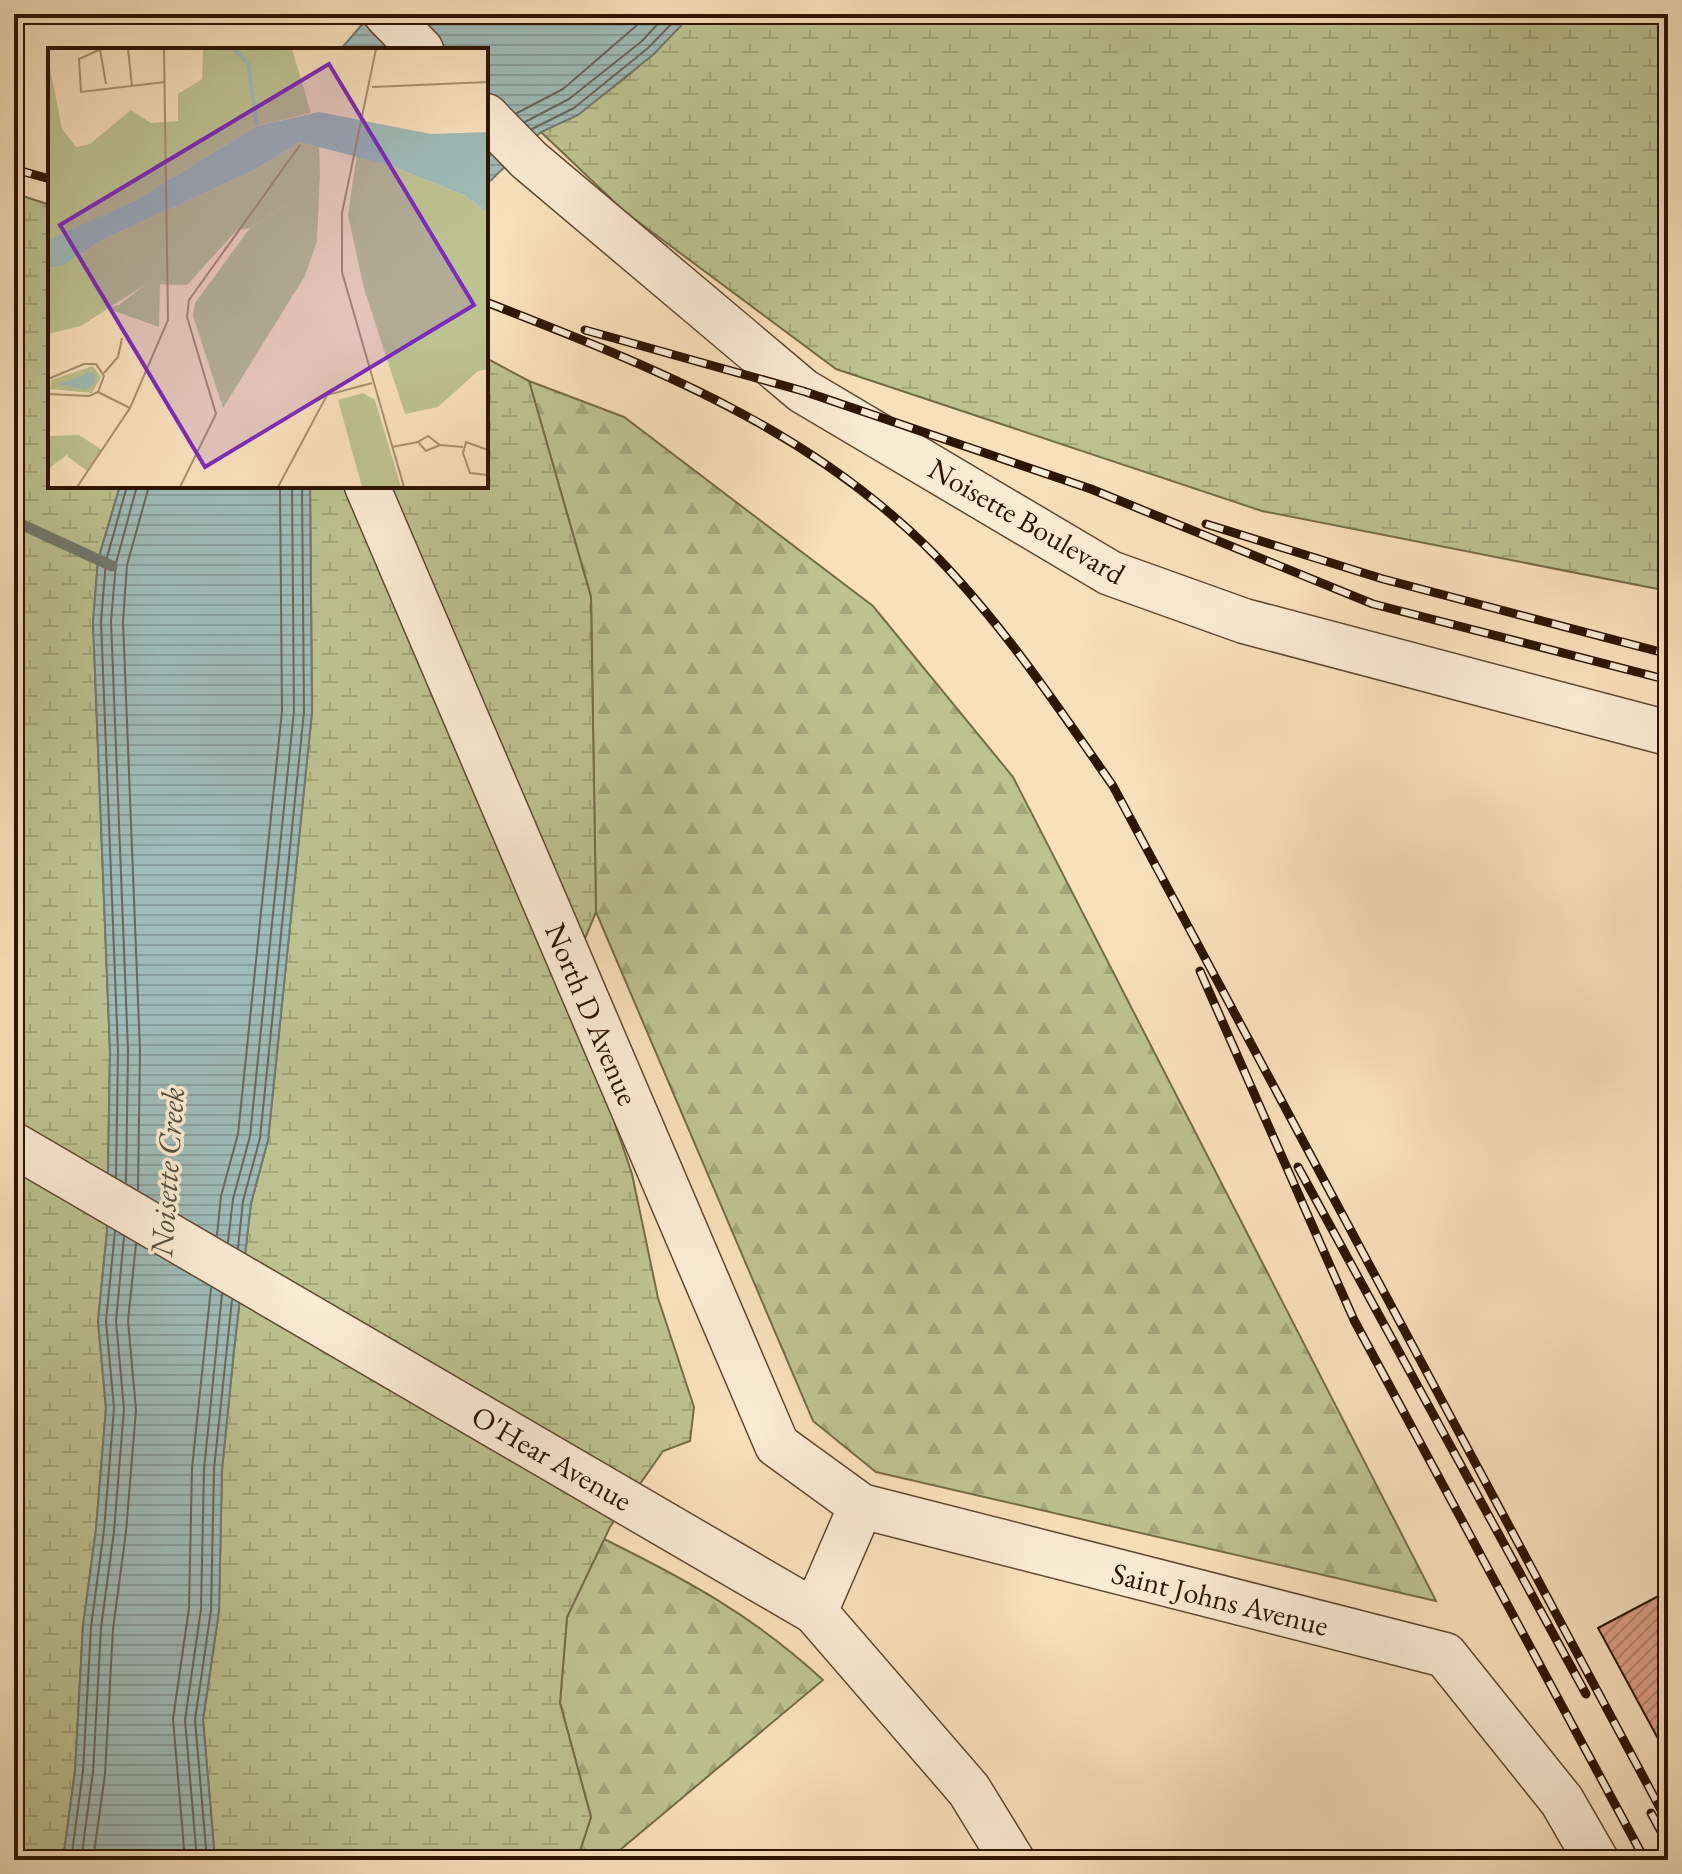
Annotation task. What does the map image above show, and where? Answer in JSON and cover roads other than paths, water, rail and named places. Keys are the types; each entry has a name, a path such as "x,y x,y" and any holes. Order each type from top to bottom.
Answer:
{"street":[{"path":"386,14 419,48"},
{"name":"Noisette Boulevard","path":"488,118 529,160 803,391 1110,573 1244,621 1668,733"},
{"name":"North D Avenue","path":"368,488 777,1445 861,1506"},
{"name":"O'Hear Avenue","path":"14,1145 815,1612 969,1790 1012,1860"},
{"path":"815,1612 861,1506"},
{"name":"Saint Johns Avenue","path":"861,1506 1445,1655 1562,1801 1596,1860"}],"water":[{"path":"371,14 692,14 654,54 578,115 541,132 488,183 488,48 342,48"},
{"name":"Noisette Creek","path":"119,488 310,488 312,712 268,1140 251,1203 234,1350 222,1470 219,1611 203,1720 215,1860 63,1860 75,1771 83,1626 96,1529 106,1408 98,1321 107,1232 110,1052 93,622 98,560"}],"waterway":[{"path":"14,521 112,566"}],"railway":[{"path":"14,169 48,178"},
{"path":"488,303 667,376 781,436 835,471 887,511 961,582 1007,638 1113,786 1668,1823"},
{"path":"585,330 803,391 1091,489 1373,604 1668,680"},
{"path":"1206,524 1383,579 1668,654"},
{"path":"1200,971 1354,1320 1645,1860"},
{"path":"1298,1167 1586,1694"},
{"path":"1651,1813 1668,1844"}]}
